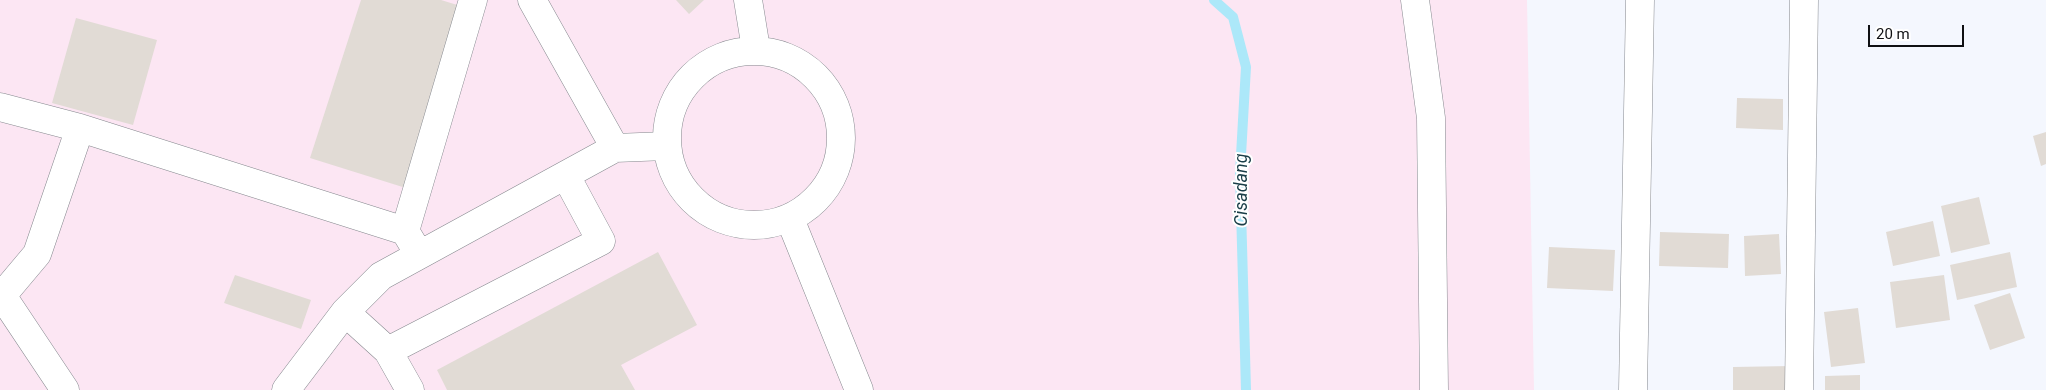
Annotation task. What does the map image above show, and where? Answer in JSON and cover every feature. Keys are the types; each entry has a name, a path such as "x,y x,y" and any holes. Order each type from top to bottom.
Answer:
{"street":[{"path":"405,231 473,0"},
{"path":"532,0 615,148"},
{"path":"748,0 756,49"},
{"path":"1415,0 1431,118 1434,390"},
{"path":"1632,390 1640,0"},
{"path":"1799,390 1804,0"},
{"path":"756,49 802,62 834,98 842,144 827,189 790,219 749,226 709,214 679,185 666,146 675,98 709,62 756,49"},
{"path":"0,107 80,128 405,231 420,255"},
{"path":"65,390 1,298 37,254 80,128"},
{"path":"286,390 346,312 381,276 615,148 666,146"},
{"path":"388,351 601,241 566,176"},
{"path":"790,219 857,383"},
{"path":"346,312 388,351 410,390"}],"shaded area":[{"path":"0,0 1527,0 1534,390 0,390"}],"building":[{"path":"361,0 441,0 467,8 409,189 310,158"},
{"path":"676,0 704,0 689,14"},
{"path":"76,18 157,40 133,125 52,103"},
{"path":"1737,98 1783,99 1783,130 1736,128"},
{"path":"2046,132 2046,164 2041,166 2033,136"},
{"path":"1979,197 1990,244 1951,253 1941,206"},
{"path":"1933,221 1940,256 1893,266 1886,232"},
{"path":"1660,232 1729,234 1728,268 1659,266"},
{"path":"1779,234 1781,274 1745,276 1744,236"},
{"path":"1549,247 1615,250 1613,291 1547,288"},
{"path":"658,252 697,325 621,365 635,390 447,390 437,370"},
{"path":"2010,252 2017,287 1957,300 1950,265"},
{"path":"235,275 311,300 301,329 224,303"},
{"path":"1944,275 1950,320 1896,328 1890,282"},
{"path":"2010,293 2025,338 1990,350 1974,305"},
{"path":"1858,308 1865,363 1831,367 1824,312"},
{"path":"1791,366 1791,390 1733,390 1733,367"},
{"path":"1860,375 1860,390 1825,390 1825,376"}],"waterway":[{"name":"Cisadang","path":"1214,0 1233,17 1246,67 1240,173 1246,390"}]}
